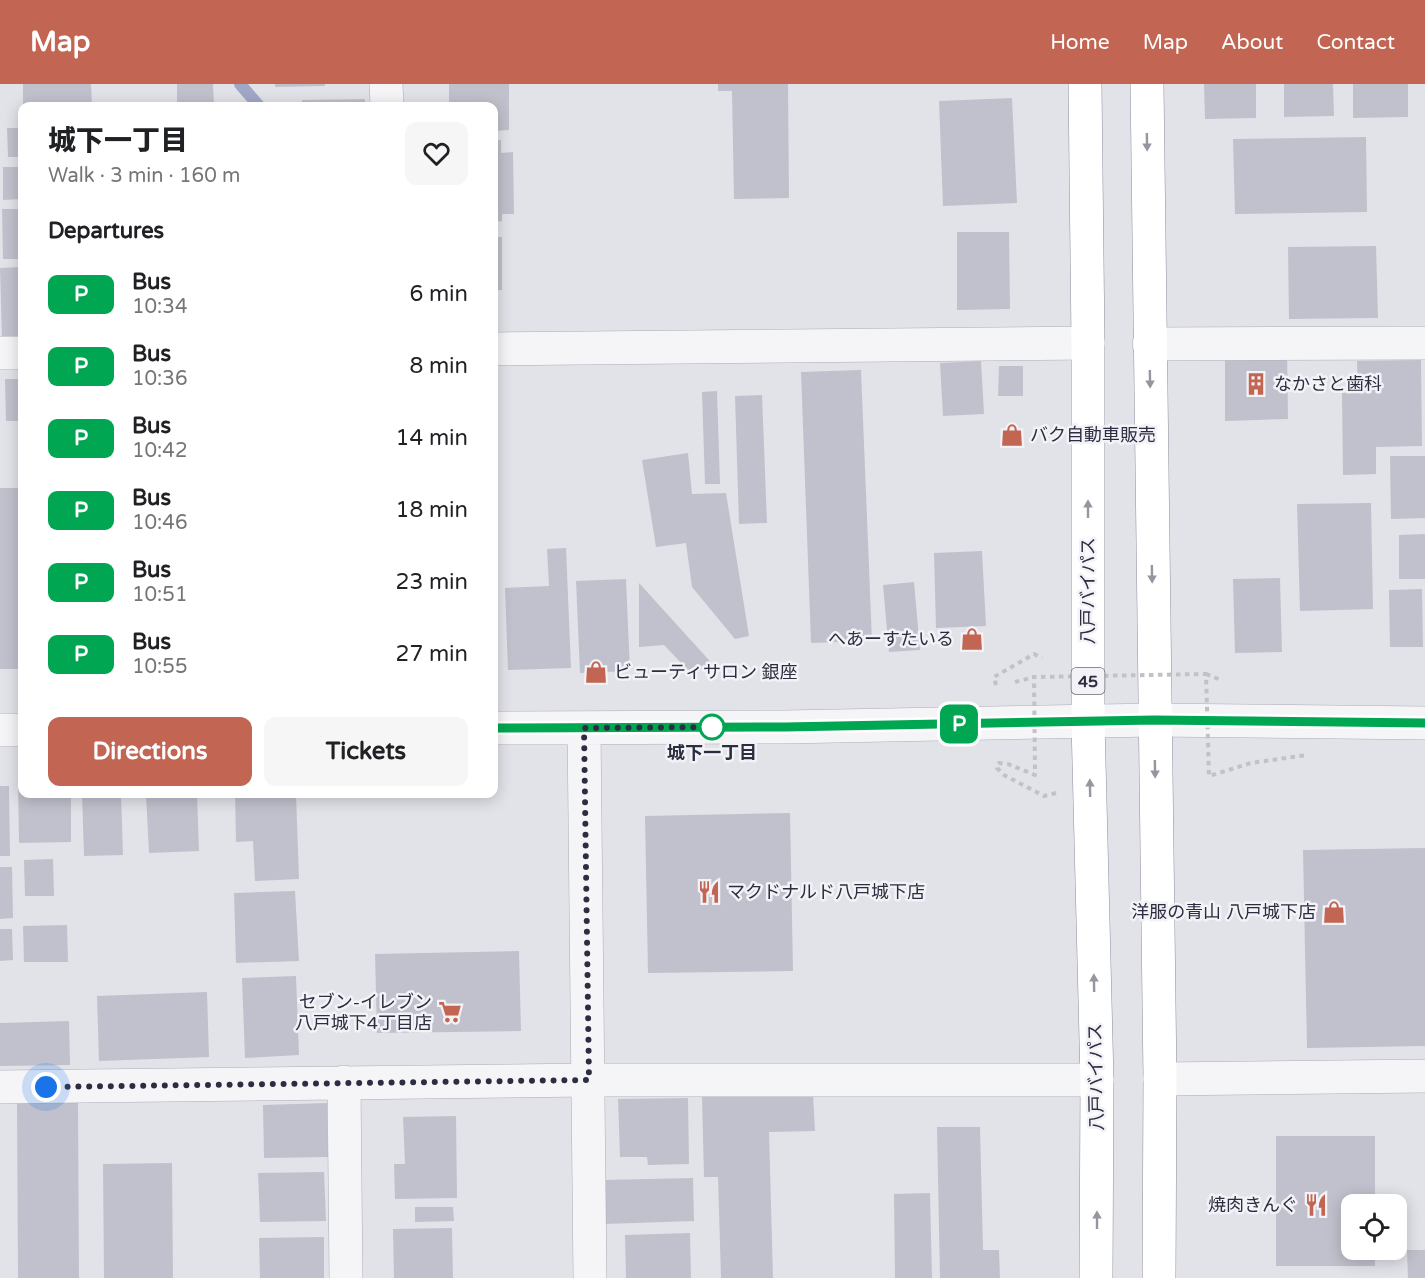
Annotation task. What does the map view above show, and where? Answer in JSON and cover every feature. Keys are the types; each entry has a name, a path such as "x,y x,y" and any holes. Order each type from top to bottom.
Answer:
{"highway":[{"name":"八戸バイパス","path":"1085,84 1088,722 1097,1080 1096,1278"},
{"path":"1147,84 1160,1079 1159,1278"}],"street":[{"path":"386,84 387,102"},
{"path":"1149,344 1425,342"},
{"path":"498,348 1088,343"},
{"path":"0,353 18,353"},
{"path":"498,728 785,727 1154,720 1425,723"},
{"path":"584,728 590,1278"},
{"path":"0,730 18,730"},
{"path":"1160,1079 1425,1076"},
{"path":"0,1087 589,1080 1097,1080"},
{"path":"344,1083 346,1278"}],"path":[{"path":"1042,658 1034,654 994,677 996,686 1034,678 1206,674 1209,776 1251,762 1307,755"},
{"path":"1034,678 1035,775 1008,764 999,763 997,768 1004,775 1044,796 1056,794"}],"building":[{"path":"23,84 91,84 92,102 23,102"},
{"path":"177,84 213,84 214,102 177,102"},
{"path":"275,84 325,84 325,86 275,87"},
{"path":"449,84 509,84 509,130 498,131 498,102 449,102"},
{"path":"718,84 788,84 789,198 734,199 732,91 718,91"},
{"path":"1204,84 1256,84 1256,118 1205,119"},
{"path":"1284,84 1333,84 1334,116 1284,117"},
{"path":"1353,84 1408,84 1408,117 1353,118"},
{"path":"1012,98 1017,203 943,206 939,101"},
{"path":"365,99 365,102 302,102 302,100"},
{"path":"7,128 18,128 18,157 8,157"},
{"path":"1366,137 1367,212 1235,214 1233,139"},
{"path":"498,140 501,140 501,153 513,152 514,214 502,214 502,221 498,222"},
{"path":"3,167 18,167 18,199 3,200"},
{"path":"2,209 18,209 18,259 3,259"},
{"path":"957,232 1009,232 1010,309 957,310"},
{"path":"498,237 502,237 502,290 498,290"},
{"path":"1376,246 1378,318 1289,319 1288,247"},
{"path":"18,267 18,338 2,339 0,268"},
{"name":"なかさと歯科","path":"1225,348 1287,348 1288,419 1225,421"},
{"path":"1421,360 1422,446 1376,447 1376,474 1343,475 1342,393 1358,392 1357,361"},
{"path":"981,361 984,414 943,416 940,363"},
{"path":"999,366 1023,366 1023,396 998,396"},
{"path":"861,370 872,641 811,643 801,372"},
{"path":"5,379 18,379 18,421 6,421"},
{"path":"717,391 720,484 705,484 702,392"},
{"path":"762,395 767,523 739,524 735,396"},
{"path":"688,453 692,494 726,493 749,636 735,639 692,587 686,543 656,547 642,460"},
{"path":"1390,456 1425,456 1425,518 1391,519"},
{"path":"0,488 18,488 18,669 0,669"},
{"path":"1371,503 1373,609 1300,611 1297,504"},
{"path":"1425,534 1425,579 1399,579 1399,535"},
{"path":"566,548 571,668 508,670 505,588 549,586 547,549"},
{"path":"982,551 986,626 936,628 934,553"},
{"path":"1280,578 1282,652 1235,653 1233,579"},
{"path":"626,579 630,671 580,673 576,581"},
{"path":"914,582 920,650 889,652 883,585"},
{"path":"639,583 717,669 688,670 664,645 639,647"},
{"path":"1422,589 1423,647 1390,647 1389,590"},
{"path":"0,786 9,786 10,856 0,856"},
{"path":"18,798 71,798 71,842 19,843"},
{"path":"82,798 121,798 123,855 84,856"},
{"path":"146,798 197,798 199,851 149,853"},
{"path":"235,798 296,798 299,879 255,881 253,841 236,842"},
{"path":"790,813 793,971 648,973 645,816"},
{"path":"1425,848 1425,1046 1307,1048 1303,850"},
{"path":"53,859 54,896 25,896 24,860"},
{"path":"0,867 12,867 13,918 0,919"},
{"path":"295,891 299,961 236,963 234,893"},
{"path":"67,925 68,962 24,962 23,926"},
{"path":"0,929 12,929 13,960 0,961"},
{"path":"519,951 521,1031 377,1033 375,954"},
{"path":"296,976 299,1055 245,1058 242,978"},
{"path":"207,992 209,1057 99,1061 97,996"},
{"path":"69,1021 70,1065 0,1066 0,1023"},
{"path":"813,1094 815,1131 769,1132 773,1278 721,1278 718,1177 704,1177 702,1097"},
{"path":"688,1098 689,1164 648,1165 647,1157 620,1157 618,1099"},
{"path":"17,1102 78,1102 79,1278 18,1278"},
{"path":"327,1103 328,1157 264,1158 263,1105"},
{"path":"456,1116 457,1198 395,1199 394,1164 405,1164 403,1117"},
{"path":"937,1127 980,1127 983,1250 999,1250 1000,1278 940,1278"},
{"path":"1276,1136 1375,1136 1375,1194 1341,1194 1341,1260 1375,1260 1375,1266 1276,1266"},
{"path":"172,1163 173,1278 104,1278 103,1164"},
{"path":"324,1172 326,1221 260,1222 258,1173"},
{"path":"693,1178 694,1221 604,1224 603,1180"},
{"path":"930,1193 932,1278 895,1278 894,1194"},
{"path":"415,1207 453,1207 454,1221 415,1222"},
{"path":"452,1228 453,1278 394,1278 393,1229"},
{"path":"690,1233 691,1278 626,1278 625,1235"},
{"path":"324,1237 324,1278 260,1278 259,1238"},
{"path":"1407,1250 1425,1250 1425,1278 1408,1278"}],"waterway":[{"path":"240,84 256,102"}],"bus line":[{"name":"P","path":"498,728 785,727 1154,720 1425,723"}],"place":[{"name":"なかさと歯科","path":"1256,384"},
{"name":"バク自動車販売","path":"1012,435"},
{"name":"へあーすたいる","path":"972,639"},
{"name":"ビューティサロン 銀座","path":"596,672"},
{"name":"城下一丁目","path":"712,727"},
{"name":"マクドナルド八戸城下店","path":"709,892"},
{"name":"洋服の青山 八戸城下店","path":"1334,912"},
{"name":"セブン-イレブン 八戸城下4丁目店","path":"450,1012"},
{"name":"焼肉きんぐ","path":"1316,1205"}],"route":[{"path":"46,1087 589,1080 584,728 718,727 712,727"}]}
